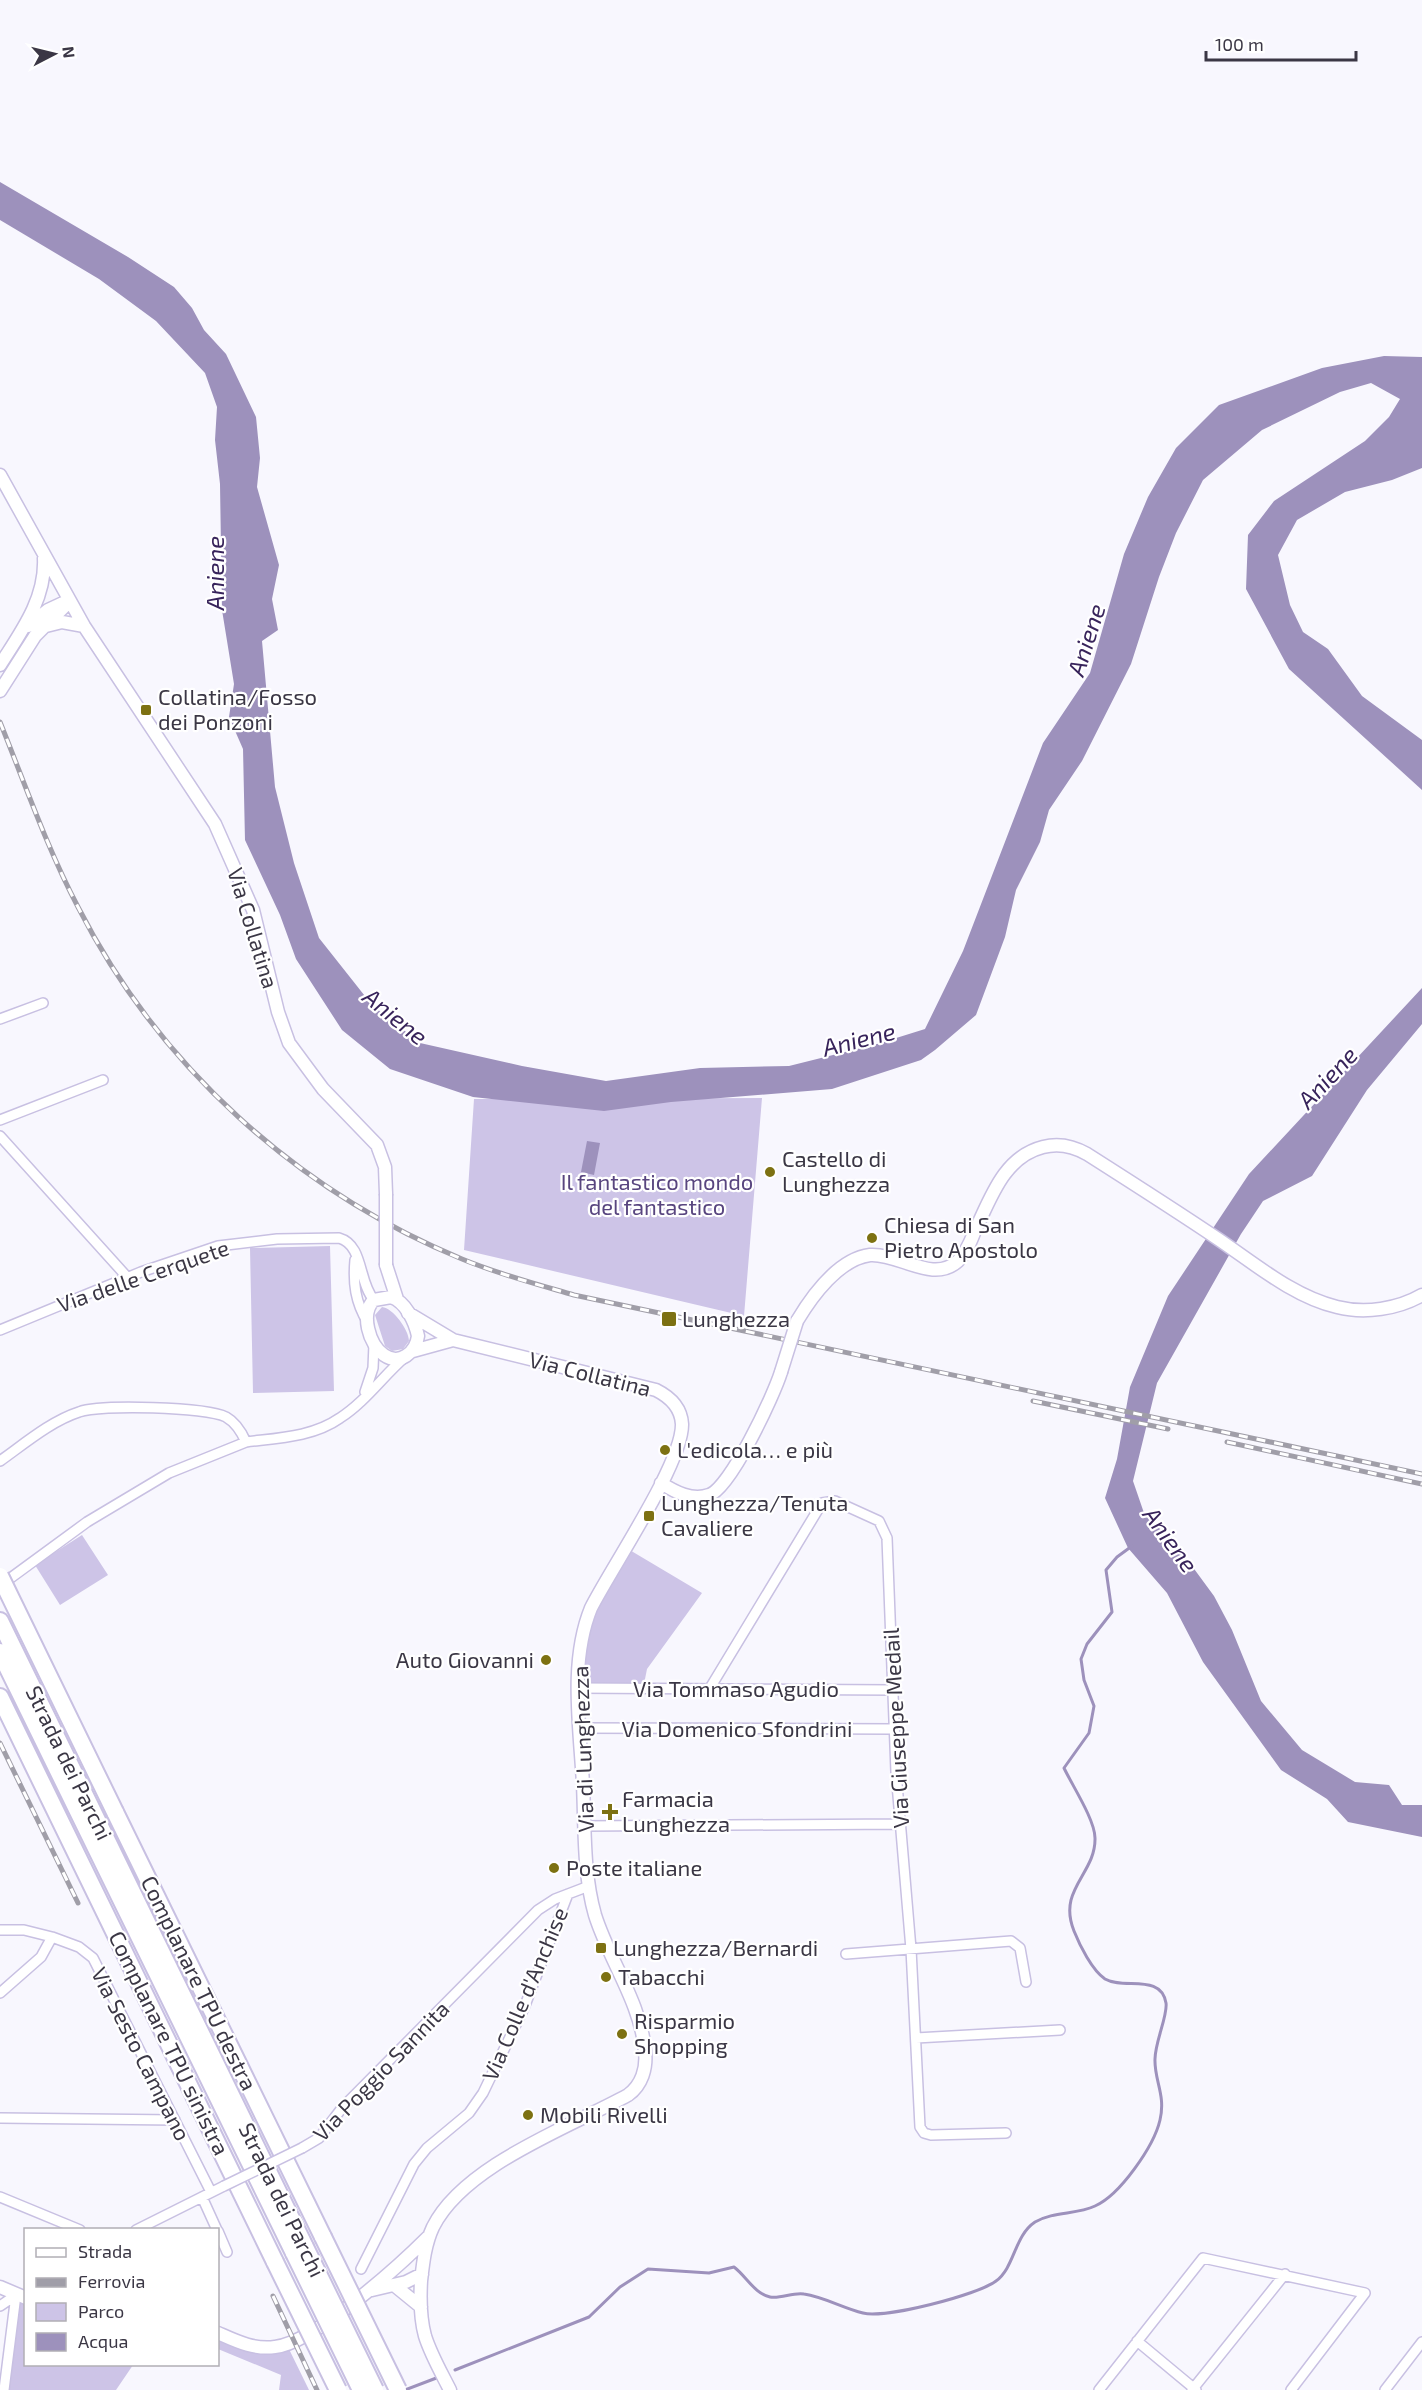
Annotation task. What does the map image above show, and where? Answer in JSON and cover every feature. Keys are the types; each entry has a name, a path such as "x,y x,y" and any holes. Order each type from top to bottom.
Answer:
{"highway":[{"name":"Complanare TPU destra","path":"0,1576 398,2390"},
{"name":"Strada dei Parchi","path":"0,1621 91,1824"},
{"name":"Strada dei Parchi","path":"0,1652 91,1824 299,2250 361,2390"},
{"name":"Complanare TPU sinistra","path":"0,1697 338,2390"},
{"name":"Strada dei Parchi","path":"299,2250 375,2390"}],"street":[{"name":"Via Collatina","path":"0,475 84,626 215,824 253,910 278,1012 289,1043 323,1089 377,1145 385,1167 386,1194 386,1265 377,1299"},
{"path":"0,665 20,633 41,588 44,555"},
{"path":"20,633 48,610 70,601"},
{"path":"0,691 42,628 70,601"},
{"path":"42,628 62,622 84,626"},
{"path":"0,1019 43,1003"},
{"path":"0,1120 103,1080"},
{"path":"0,1136 128,1278"},
{"path":"661,1483 682,1494 694,1496 709,1496 720,1488 752,1434 782,1372 797,1321 835,1274 855,1260 879,1256 934,1269 953,1265 966,1251 1005,1172 1024,1155 1043,1147 1066,1146 1082,1151 1258,1267 1305,1295 1340,1308 1382,1309 1403,1304 1422,1295"},
{"name":"Via delle Cerquete","path":"0,1330 200,1251 245,1241 339,1238 350,1243 356,1251"},
{"path":"356,1251 364,1282 377,1299"},
{"path":"356,1251 355,1292 360,1310 368,1323"},
{"name":"Via Collatina","path":"386,1265 398,1299"},
{"path":"0,1586 87,1522 169,1473 246,1442 296,1435 323,1428 345,1414 410,1353 418,1336 408,1313 398,1299 377,1299 367,1309 368,1323 374,1343 373,1368 363,1397"},
{"name":"Via Collatina","path":"408,1313 453,1340 648,1387 669,1397 680,1414 682,1431 676,1454 661,1483"},
{"name":"Via Collatina","path":"410,1353 453,1340"},
{"path":"374,1343 382,1354 390,1358 410,1353"},
{"path":"0,1461 71,1415 91,1408 172,1409 221,1416 233,1422 246,1442"},
{"name":"Via di Lunghezza","path":"429,2236 447,2207 483,2175 536,2142 628,2095 641,2079 645,2063 644,2039 602,1933 589,1886 580,1728 580,1650 589,1612 661,1483"},
{"name":"Via Giuseppe Medail","path":"710,1688 820,1506 833,1500 873,1516 885,1531 894,1729 922,2131 931,2135 1006,2133"},
{"name":"Via Tommaso Agudio","path":"579,1688 893,1690"},
{"name":"Via Domenico Sfondrini","path":"580,1728 894,1729"},
{"path":"585,1826 900,1824"},
{"name":"Via Poggio Sannita","path":"138,2228 319,2138 342,2108 538,1910 550,1901 589,1886"},
{"name":"Via Colle d'Anchise","path":"361,2269 414,2164 427,2148 469,2113 483,2093 524,2008 568,1894"},
{"path":"0,1930 24,1930 52,1937 41,1957 0,1993"},
{"name":"Via Sesto Campano","path":"52,1937 79,1947 93,1958 175,2120 207,2195 216,2228"},
{"path":"846,1954 1011,1941 1020,1948 1026,1982"},
{"path":"916,2038 1060,2031"},
{"path":"0,2118 175,2120"},
{"path":"0,2197 78,2228"},
{"name":"Via Sesto Campano","path":"219,2235 226,2252"},
{"path":"219,2333 252,2346 284,2346 304,2336 396,2270 429,2236"},
{"path":"429,2236 422,2274 420,2307 426,2338 450,2390"},
{"path":"1099,2390 1203,2258 1364,2292 1364,2297 1291,2390"},
{"path":"396,2270 422,2274"},
{"path":"369,2290 394,2285 422,2274"},
{"path":"1137,2342 1194,2389 1285,2274"},
{"path":"394,2285 420,2307"},
{"path":"0,2287 21,2296"},
{"path":"0,2306 21,2296"},
{"path":"4,2390 21,2296"},
{"path":"1384,2390 1422,2342"}],"green space":[{"name":"Il fantastico mondo del fantastico","path":"762,1098 744,1316 464,1250 474,1099"},
{"path":"330,1246 334,1391 253,1393 250,1248"},
{"path":"382,1307 391,1311 400,1320 406,1331 409,1341 403,1349 392,1351 385,1346 375,1315"},
{"path":"82,1535 108,1575 60,1605 35,1565"},
{"path":"628,1549 702,1593 647,1669 644,1684 583,1684 584,1655 592,1612"},
{"path":"16,2295 24,2298 24,2366 132,2366 116,2390 3,2390"},
{"path":"219,2333 242,2343 287,2345 309,2390 279,2390 281,2375 219,2349"}],"water":[{"path":"0,182 128,257 174,287 192,308 204,330 226,354 256,417 260,458 257,487 279,565 272,599 278,630 262,641 275,787 294,863 319,938 372,1005 420,1043 522,1066 606,1081 700,1068 789,1066 877,1044 925,1029 963,951 1043,743 1090,673 1124,554 1148,497 1176,448 1219,405 1322,368 1384,356 1422,357 1422,468 1392,480 1345,492 1297,520 1278,555 1290,605 1303,632 1328,649 1362,696 1422,740 1422,790 1289,669 1246,589 1248,535 1274,501 1365,441 1389,417 1400,399 1371,383 1340,392 1262,430 1203,480 1176,533 1131,664 1082,761 1049,810 1040,842 1016,890 1005,937 976,1015 921,1060 832,1089 671,1102 604,1111 473,1097 390,1069 342,1030 296,959 280,915 245,840 243,749 229,717 234,684 222,610 220,484 215,440 217,407 205,373 156,321 99,279 0,220"},
{"name":"Aniene","path":"1422,988 1422,1024 1367,1090 1312,1176 1263,1201 1241,1234 1157,1383 1133,1481 1144,1513 1178,1547 1214,1596 1232,1630 1261,1701 1302,1750 1355,1782 1389,1785 1402,1805 1422,1805 1422,1837 1348,1822 1327,1799 1281,1770 1203,1662 1167,1593 1128,1548 1105,1498 1117,1459 1130,1387 1168,1296 1249,1174"},
{"path":"587,1141 600,1143 594,1175 581,1172"}],"waterway":[{"path":"455,2370 589,2317 620,2287 648,2269 709,2273 734,2267 755,2289 770,2297 804,2294 863,2313 874,2314 910,2309 952,2299 996,2281 1007,2268 1023,2235 1035,2222 1050,2216 1095,2206 1115,2192 1135,2169 1151,2143 1160,2120 1162,2103 1155,2059 1166,2003 1163,1994 1150,1985 1113,1982 1105,1979 1091,1964 1074,1931 1070,1904 1073,1893 1090,1862 1095,1838 1087,1812 1064,1768 1089,1733 1094,1706 1084,1680 1081,1659 1087,1644 1112,1612 1106,1570 1117,1557 1132,1546"},
{"path":"405,2390 439,2377"}],"railway":[{"path":"0,722 46,839 67,885 111,965 149,1020 192,1070 238,1117 289,1160 344,1198 401,1231 462,1259 574,1295 1422,1474"},
{"path":"1033,1401 1168,1429"},
{"path":"1227,1442 1422,1484"},
{"path":"0,1743 78,1903"},
{"path":"273,2296 317,2390"}],"place":[{"name":"Collatina/Fosso dei Ponzoni","path":"146,710"},
{"name":"Castello di Lunghezza","path":"770,1172"},
{"name":"Chiesa di San Pietro Apostolo","path":"872,1238"},
{"name":"Lunghezza","path":"669,1319"},
{"name":"L'edicola… e più","path":"665,1450"},
{"name":"Lunghezza/Tenuta Cavaliere","path":"649,1516"},
{"name":"Auto Giovanni","path":"546,1660"},
{"name":"Farmacia Lunghezza","path":"610,1812"},
{"name":"Poste italiane","path":"554,1868"},
{"name":"Lunghezza/Bernardi","path":"601,1948"},
{"name":"Tabacchi","path":"606,1977"},
{"name":"Risparmio Shopping","path":"622,2034"},
{"name":"Mobili Rivelli","path":"528,2115"}]}
